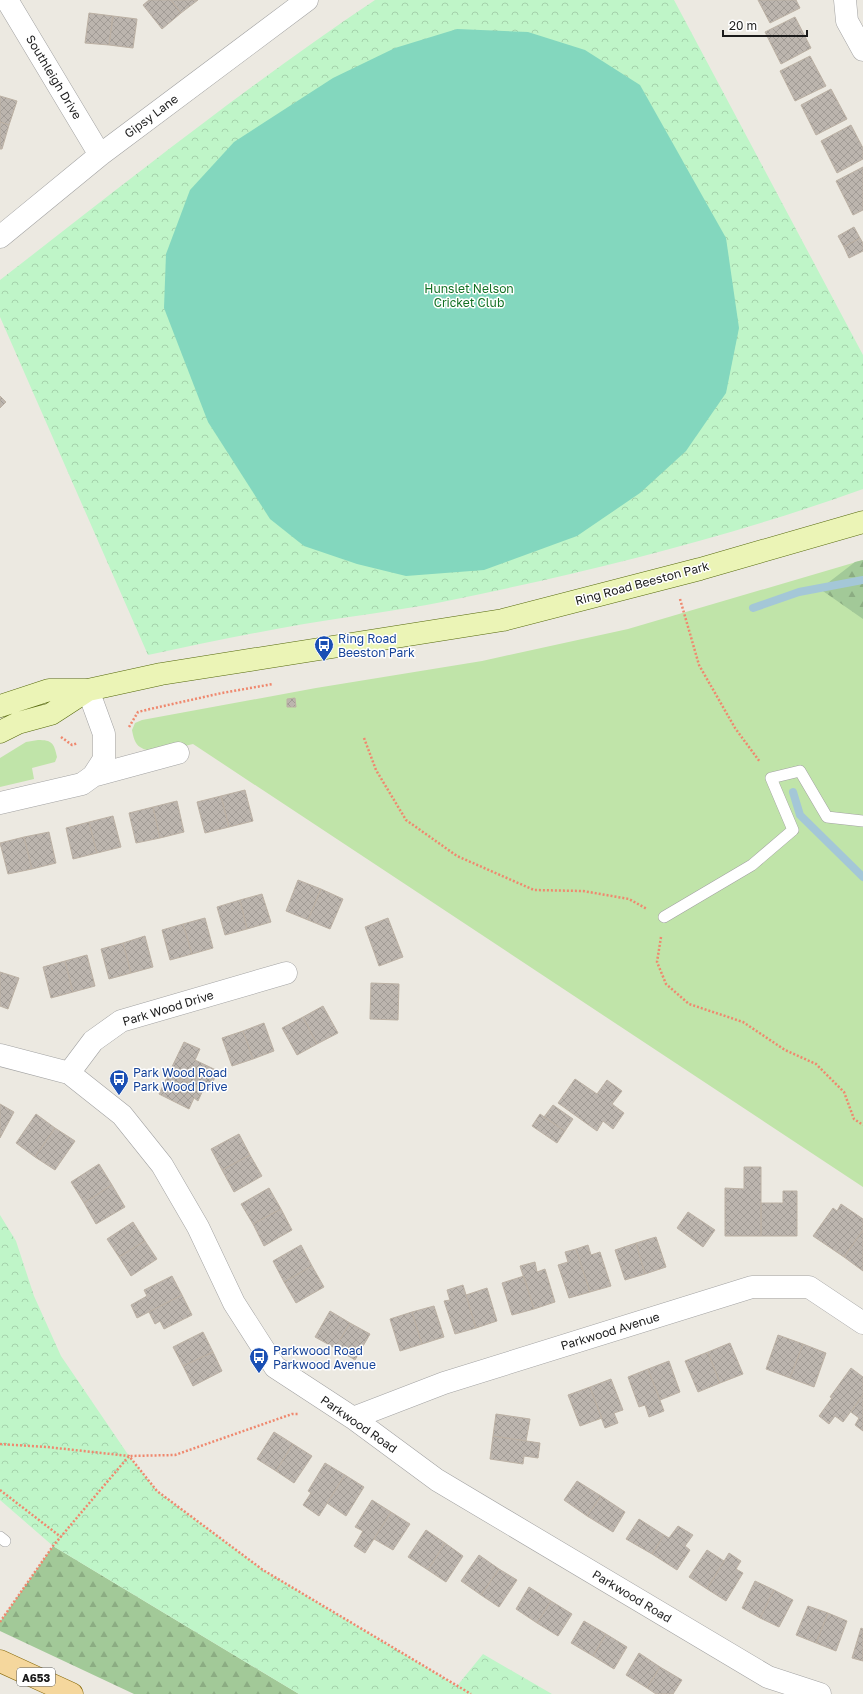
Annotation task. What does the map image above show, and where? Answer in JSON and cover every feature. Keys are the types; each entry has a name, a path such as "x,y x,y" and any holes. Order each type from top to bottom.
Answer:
{"main road":[{"name":"A653","path":"0,1661 72,1694"}],"street":[{"name":"Southleigh Drive","path":"7,0 100,155"},
{"name":"Gipsy Lane","path":"0,237 100,155 306,0"},
{"path":"845,0 847,21 863,50"},
{"name":"Ring Road Beeston Park","path":"0,706 49,690 88,690 161,674 503,620 673,576 863,522"},
{"path":"88,690 104,734 104,759 93,776"},
{"name":"Ring Road Beeston Park","path":"0,732 18,723 51,714 88,690"},
{"path":"0,803 82,784 93,776 178,753"},
{"name":"Park Wood Drive","path":"69,1073 93,1041 121,1021 286,973"},
{"name":"Parkwood Road","path":"0,1055 69,1073 122,1115 162,1166 198,1227 234,1303 275,1367 353,1418 437,1480 768,1677 820,1694"},
{"name":"Parkwood Avenue","path":"353,1418 444,1383 752,1287 809,1287 863,1323"}],"lane":[{"path":"664,917 752,865 793,830 771,778 800,771 827,817 863,821"}],"path":[{"path":"673,576 699,665 735,728 771,778"},
{"path":"364,738 376,770 406,820 457,856 534,890 583,891 629,899 664,917 657,962 666,984 689,1004 743,1022 786,1050 816,1064 844,1092 854,1119 863,1125"},
{"path":"0,1444 48,1447 129,1456 175,1455 292,1414 307,1415"},
{"path":"0,1622 60,1537 129,1456"},
{"path":"129,1456 157,1491 263,1570 471,1694"},
{"path":"0,1490 60,1537"}],"green space":[{"name":"Hunslet Nelson Cricket Club","path":"375,0 674,0 863,355 863,489 812,507 707,539 549,579 442,602 284,627 148,655 0,317 0,280 232,102 279,67"},
{"path":"457,29 528,32 585,50 640,85 726,238 739,328 726,393 686,451 640,493 577,536 484,570 406,576 357,564 304,546 270,519 208,422 164,308 166,254 190,190 234,142 333,78 395,48"},
{"path":"863,560 863,1187 193,744 166,750 152,751 138,746 133,735 132,730 135,723 142,720 316,688 482,661 628,629"},
{"path":"863,560 863,619 820,589 855,562"},
{"path":"38,740 52,743 57,757 55,762 32,768 34,779 0,787 0,758 26,742"},
{"path":"0,1215 16,1241 34,1296 61,1356 129,1456 157,1491 263,1570 457,1686 483,1654 552,1694 299,1694 53,1546 0,1500"},
{"path":"53,1546 299,1694 134,1694 0,1631 0,1622"}],"building":[{"path":"149,0 171,0 181,13 162,29 143,5"},
{"path":"171,0 198,0 181,13"},
{"path":"758,0 796,0 800,8 770,23"},
{"path":"89,13 113,16 109,45 85,43"},
{"path":"113,16 137,19 133,48 109,45"},
{"path":"795,17 811,48 781,64 765,32"},
{"path":"810,56 826,86 795,101 780,71"},
{"path":"831,89 847,119 816,135 801,105"},
{"path":"0,96 17,101 9,125 0,122"},
{"path":"0,122 9,125 2,149 0,149"},
{"path":"851,125 863,148 863,159 837,173 821,141"},
{"path":"863,167 863,210 853,215 836,181"},
{"path":"854,227 860,238 844,247 838,236"},
{"path":"860,238 863,243 863,251 849,258 844,247"},
{"path":"0,396 6,402 0,408"},
{"path":"295,698 296,707 287,707 287,699"},
{"path":"245,790 253,821 229,827 221,796"},
{"path":"221,796 229,827 205,833 197,802"},
{"path":"177,801 184,832 160,838 153,807"},
{"path":"153,807 160,838 136,843 129,813"},
{"path":"113,816 121,847 97,853 89,822"},
{"path":"89,822 97,853 73,859 66,828"},
{"path":"49,832 56,863 32,869 24,837"},
{"path":"24,837 32,869 8,874 0,843"},
{"path":"298,880 321,889 308,920 286,911"},
{"path":"321,889 343,899 330,929 308,920"},
{"path":"262,894 271,922 247,929 240,900"},
{"path":"240,900 247,929 225,935 217,907"},
{"path":"205,918 213,948 192,954 183,924"},
{"path":"388,918 403,957 379,966 365,927"},
{"path":"183,924 192,954 170,960 162,930"},
{"path":"145,936 153,967 131,973 123,943"},
{"path":"123,943 131,973 109,979 101,949"},
{"path":"87,955 95,986 73,992 65,961"},
{"path":"65,961 73,992 51,998 43,967"},
{"path":"0,972 19,978 8,1009 0,1006"},
{"path":"371,983 399,984 398,1020 370,1019"},
{"path":"323,1006 338,1033 317,1044 303,1017"},
{"path":"303,1017 317,1044 297,1055 282,1028"},
{"path":"264,1023 274,1051 253,1059 243,1031"},
{"path":"243,1031 253,1059 232,1066 222,1038"},
{"path":"184,1042 200,1049 195,1060 218,1071 209,1090 200,1085 199,1088 169,1073"},
{"path":"169,1073 203,1090 198,1101 194,1098 189,1109 159,1094"},
{"path":"575,1079 597,1094 607,1080 622,1091 612,1104 624,1113 613,1129 603,1121 597,1131 558,1103"},
{"path":"0,1104 14,1112 0,1138"},
{"path":"553,1105 573,1119 565,1131 544,1117"},
{"path":"36,1114 55,1128 35,1157 16,1143"},
{"path":"540,1114 565,1131 557,1143 532,1126"},
{"path":"55,1128 75,1141 55,1170 35,1157"},
{"path":"239,1134 250,1155 222,1170 211,1149"},
{"path":"250,1155 262,1176 234,1192 222,1170"},
{"path":"99,1164 112,1185 84,1203 71,1182"},
{"path":"744,1167 761,1167 761,1236 725,1236 725,1188 744,1189"},
{"path":"112,1185 125,1207 96,1224 84,1203"},
{"path":"269,1188 281,1209 253,1224 241,1204"},
{"path":"783,1191 797,1191 797,1236 761,1236 761,1203 783,1203"},
{"path":"841,1204 863,1219 863,1230 844,1257 813,1236 833,1208 837,1211"},
{"path":"281,1209 292,1230 264,1246 253,1224"},
{"path":"688,1212 715,1230 703,1247 677,1228"},
{"path":"133,1222 145,1241 119,1257 107,1239"},
{"path":"863,1230 863,1271 844,1257"},
{"path":"656,1237 666,1267 645,1274 636,1243"},
{"path":"145,1241 157,1259 131,1276 119,1257"},
{"path":"636,1243 645,1274 625,1280 615,1250"},
{"path":"301,1245 312,1266 284,1282 273,1261"},
{"path":"588,1245 591,1255 600,1252 611,1286 590,1292 576,1249"},
{"path":"576,1249 590,1292 569,1298 558,1265 568,1262 565,1252"},
{"path":"535,1262 537,1272 545,1269 555,1302 534,1309 520,1266"},
{"path":"312,1266 324,1287 296,1303 284,1282"},
{"path":"172,1276 182,1295 137,1318 131,1305 147,1296 144,1290"},
{"path":"524,1276 534,1309 512,1315 502,1283"},
{"path":"463,1285 476,1328 455,1334 444,1301 450,1300 447,1290"},
{"path":"487,1288 497,1321 476,1328 466,1295"},
{"path":"182,1295 192,1315 164,1329 160,1321 155,1324 149,1312"},
{"path":"434,1306 444,1337 422,1344 412,1312"},
{"path":"330,1311 350,1323 335,1348 315,1337"},
{"path":"412,1312 422,1344 400,1351 390,1319"},
{"path":"350,1323 370,1334 355,1360 335,1348"},
{"path":"203,1332 213,1352 183,1366 173,1347"},
{"path":"778,1335 803,1344 790,1378 766,1369"},
{"path":"730,1343 743,1374 720,1383 708,1352"},
{"path":"803,1344 826,1353 814,1387 790,1378"},
{"path":"213,1352 222,1371 193,1386 183,1366"},
{"path":"708,1352 720,1383 698,1392 685,1361"},
{"path":"669,1361 680,1392 660,1400 648,1369"},
{"path":"851,1368 863,1377 863,1395 843,1422 835,1416 829,1424 819,1416 832,1398 830,1397"},
{"path":"648,1369 664,1411 649,1417 645,1405 639,1407 628,1377"},
{"path":"611,1379 623,1410 614,1413 618,1423 605,1428 590,1387"},
{"path":"590,1387 602,1418 580,1426 568,1395"},
{"path":"863,1395 863,1431 855,1425 859,1418 851,1412"},
{"path":"496,1414 530,1419 526,1441 493,1436"},
{"path":"274,1432 293,1444 276,1471 257,1459"},
{"path":"493,1436 540,1443 538,1458 524,1456 523,1464 490,1459"},
{"path":"293,1444 312,1456 294,1483 276,1471"},
{"path":"325,1463 345,1475 319,1516 303,1505 311,1493 308,1491"},
{"path":"345,1475 364,1487 346,1516 327,1503"},
{"path":"577,1481 601,1496 587,1516 564,1500"},
{"path":"601,1496 625,1512 613,1532 587,1516"},
{"path":"372,1500 391,1512 365,1553 354,1546 363,1531 355,1527"},
{"path":"391,1512 410,1524 393,1550 374,1539"},
{"path":"639,1519 664,1535 652,1554 626,1539"},
{"path":"678,1526 693,1535 685,1546 690,1550 677,1570 652,1554 664,1535 669,1538"},
{"path":"426,1530 445,1543 428,1570 408,1557"},
{"path":"445,1543 463,1556 446,1582 428,1570"},
{"path":"707,1550 724,1561 707,1589 689,1577"},
{"path":"729,1553 741,1561 736,1569 743,1573 726,1601 707,1589"},
{"path":"479,1555 499,1569 481,1595 461,1581"},
{"path":"499,1569 517,1580 499,1607 481,1595"},
{"path":"755,1581 774,1590 760,1618 742,1608"},
{"path":"529,1587 551,1601 537,1623 516,1609"},
{"path":"774,1590 793,1600 779,1627 760,1618"},
{"path":"551,1601 572,1614 558,1636 537,1623"},
{"path":"808,1606 828,1613 816,1643 796,1635"},
{"path":"828,1613 847,1621 836,1651 816,1643"},
{"path":"584,1621 606,1634 593,1656 571,1643"},
{"path":"861,1628 863,1629 863,1661 852,1658"},
{"path":"606,1634 627,1647 614,1669 593,1656"},
{"path":"639,1653 660,1667 647,1688 626,1675"},
{"path":"660,1667 682,1680 673,1694 656,1694 647,1688"}],"waterway":[{"path":"753,608 799,592 863,580"},
{"path":"793,792 800,815 863,877"}],"place":[{"name":"Ring Road Beeston Park","path":"324,662"},
{"name":"Park Wood Road Park Wood Drive","path":"119,1096"},
{"name":"Parkwood Road Parkwood Avenue","path":"259,1374"}]}
